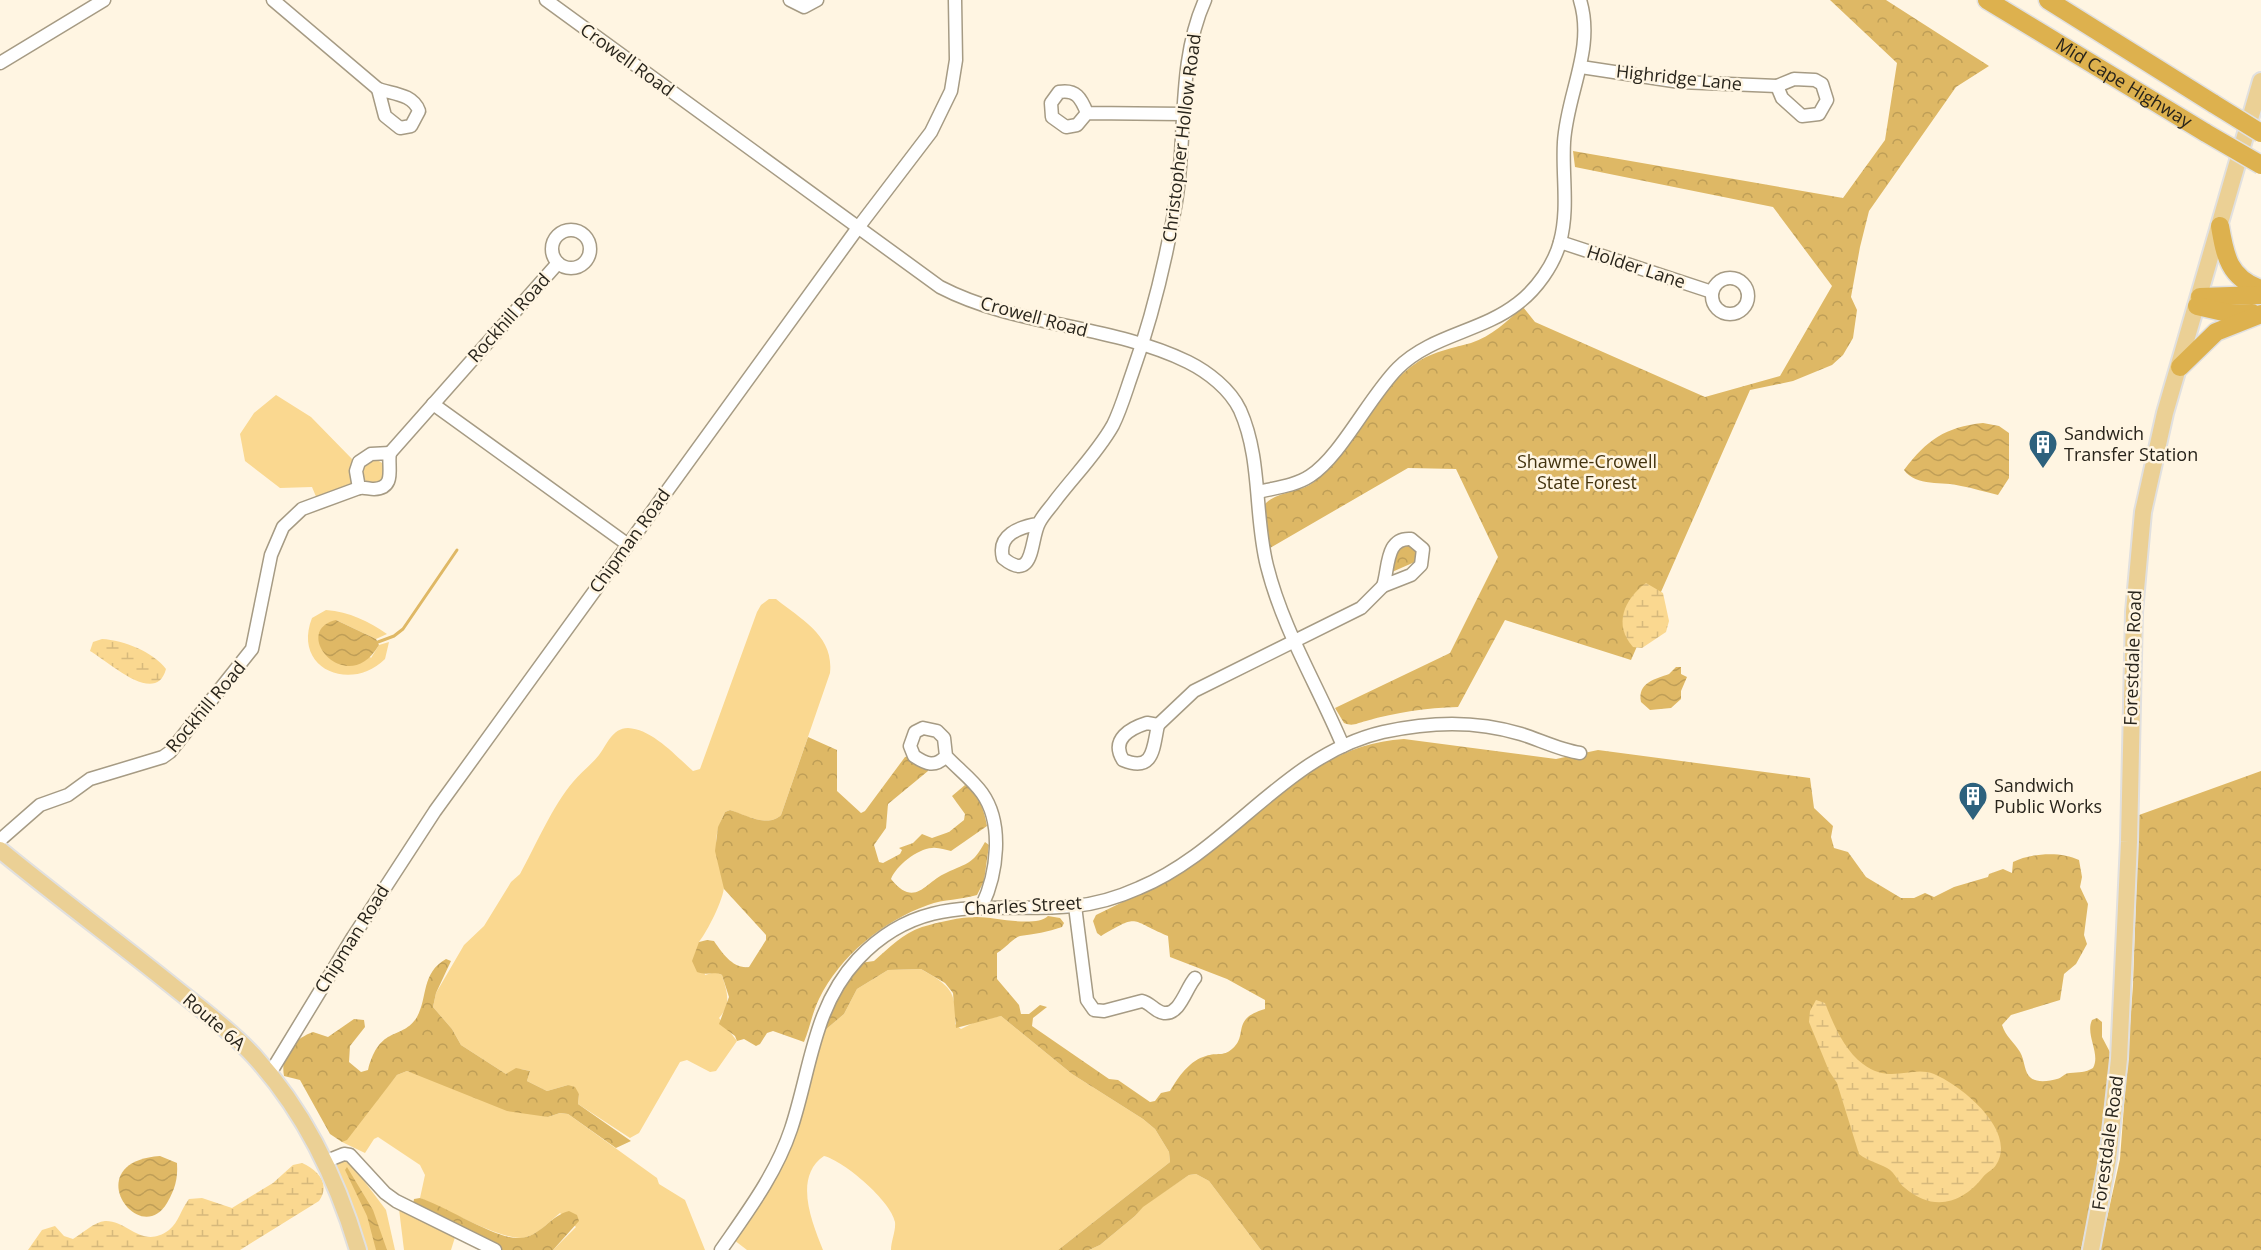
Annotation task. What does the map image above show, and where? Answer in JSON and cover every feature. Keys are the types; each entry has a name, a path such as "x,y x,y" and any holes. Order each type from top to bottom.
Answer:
{"highway":[{"name":"Mid Cape Highway","path":"1987,0 2261,165"},
{"name":"Mid Cape Highway","path":"2048,0 2261,133"},
{"path":"2220,226 2228,265 2241,279 2261,289"},
{"path":"2199,302 2261,295"},
{"path":"2199,302 2232,314 2261,313"},
{"path":"2180,367 2216,332 2261,313"}],"main road":[{"name":"Forestdale Road","path":"2091,1250 2108,1159 2124,984 2130,842 2130,715 2138,554 2147,490 2165,412 2199,302 2261,81"},
{"name":"Route 6A","path":"0,850 211,1017 253,1055 308,1129 344,1203 358,1250"}],"street":[{"path":"0,63 104,0"},
{"path":"273,0 378,89"},
{"name":"Crowell Road","path":"546,0 857,229 940,287 1000,309 1142,346 1185,361 1204,370 1229,393 1239,408 1250,435 1267,568 1293,640 1343,746"},
{"path":"790,0 804,7 817,0"},
{"name":"Chipman Road","path":"269,1075 353,937 435,811 857,229 931,132 951,91 956,60 955,0"},
{"name":"Christopher Hollow Road","path":"1038,524 1113,425 1142,346 1167,258 1179,183 1194,31 1205,0"},
{"path":"1258,492 1311,476 1325,463 1364,409 1407,359 1435,342 1488,322 1518,304 1536,285 1560,242 1565,202 1564,141 1570,103 1581,67 1585,33 1580,0"},
{"name":"Highridge Lane","path":"1581,67 1680,82 1777,86"},
{"path":"1087,113 1185,114"},
{"name":"Holder Lane","path":"1560,242 1712,292"},
{"name":"Rockhill Road","path":"0,840 40,805 68,795 103,774 163,757 170,752 252,649 271,555 283,527 302,509 359,488 377,489 386,484 391,475 390,453 558,263"},
{"path":"433,404 627,544"},
{"path":"359,488 357,471 359,462 371,454 390,453"},
{"path":"1158,725 1194,691 1360,608 1383,586"},
{"name":"Charles Street","path":"721,1250 754,1202 781,1155 792,1128 818,1027 840,983 873,945 903,925 926,916 982,906 1022,908 1075,906 1102,901 1139,888 1176,869 1291,776 1315,760 1366,736 1431,723 1472,723 1519,733 1580,753"},
{"path":"946,756 983,795 994,824 994,867 982,906"},
{"path":"1075,906 1087,1000 1094,1010 1104,1011 1142,1001 1161,1012 1171,1012 1179,1006 1185,990 1195,978"},
{"path":"324,1162 344,1154 350,1155 385,1193 396,1201 495,1250"}],"green space":[{"name":"Shawme-Crowell State Forest","path":"1830,0 1886,0 1989,66 1956,87 1869,211 1851,297 1857,310 1853,338 1843,355 1832,365 1793,381 1750,390 1631,660 1505,620 1458,707 1423,709 1353,725 1344,723 1335,708 1450,653 1498,557 1456,469 1408,468 1270,548 1265,504 1276,497 1308,486 1329,469 1377,403 1403,373 1419,361 1438,352 1471,343 1486,336 1523,307 1535,322 1705,397 1780,376 1832,286 1773,207 1575,167 1573,151 1843,198 1885,140 1897,63"},
{"path":"276,395 311,417 353,460 351,485 317,499 312,487 280,488 245,461 240,434 254,413"},
{"path":"374,460 383,463 386,472 383,481 374,484 365,481 362,472 365,463"},
{"path":"1405,543 1419,549 1417,561 1392,572 1394,555"},
{"path":"1646,583 1663,593 1669,621 1666,632 1642,648 1633,647 1624,630 1624,613 1632,597"},
{"path":"769,599 776,599 806,622 822,639 830,660 830,673 781,815 776,819 763,820 730,810 725,812 717,834 716,842 723,875 723,892 714,915 699,942 705,975 715,972 722,975 727,992 727,1003 719,1018 737,1041 716,1071 710,1072 687,1060 680,1062 639,1133 630,1138 578,1104 579,1094 568,1085 547,1091 527,1081 530,1071 521,1069 506,1074 461,1045 452,1029 433,1007 436,993 464,945 484,926 511,882 520,874 551,814 566,791 599,755 614,734 628,728 646,733 663,744 693,771 700,769 757,612 761,605"},
{"path":"326,610 358,618 387,634 376,639 336,620 371,658 379,645 389,642 385,659 371,669 356,674 342,674 328,670 317,662 310,651 308,636 312,618"},
{"path":"102,639 128,644 154,657 166,669 161,680 152,684 142,683 119,671 90,651 93,642"},
{"path":"808,737 837,750 837,791 861,813 865,811 905,757 908,756 928,767 928,771 888,804 886,828 874,845 879,862 883,863 900,854 902,850 899,848 913,843 922,834 932,838 949,832 964,820 965,814 952,796 965,785 970,788 980,802 987,826 951,851 932,848 920,851 897,869 891,879 899,888 907,892 920,891 939,877 969,862 977,855 985,842 989,845 984,881 977,895 934,903 911,912 879,930 864,942 828,983 817,1004 804,1042 773,1031 767,1033 756,1046 744,1039 737,1041 735,1036 719,1024 729,997 722,975 697,972 692,961 699,942 707,940 714,941 733,963 749,967 766,940 766,935 724,889 715,851 718,827 725,812 730,810 763,820 776,819 781,815"},
{"path":"1404,739 1556,759 1598,750 1810,778 1814,808 1833,826 1831,837 1834,848 1848,852 1866,877 1901,898 1914,898 1925,893 1934,897 2003,869 2012,873 2013,862 2028,857 2055,854 2079,860 2082,877 2080,887 2088,904 2084,935 2087,944 2076,964 2064,974 2060,1000 2011,1015 2002,1025 2020,1052 2029,1076 2037,1081 2044,1081 2059,1078 2068,1073 2085,1072 2093,1068 2095,1057 2090,1026 2092,1020 2097,1018 2102,1022 2102,1037 2112,1056 2110,1083 2098,1170 2081,1250 1261,1250 1209,1181 1196,1174 1189,1175 1143,1207 1100,1245 1089,1250 1058,1250 1170,1162 1169,1152 1155,1129 1072,1074 1001,1016 956,1028 953,993 945,983 921,969 888,970 857,989 844,1014 824,1031 821,1029 842,986 860,963 874,961 908,933 922,927 970,917 1025,922 1048,916 1060,918 1064,923 1062,927 1020,936 997,953 997,979 1019,1005 1021,1014 1029,1014 1040,1005 1047,1007 1033,1018 1032,1026 1109,1079 1118,1080 1150,1102 1155,1101 1161,1093 1170,1091 1195,1061 1210,1055 1226,1053 1232,1049 1237,1044 1247,1017 1265,1009 1265,1000 1227,979 1170,957 1168,936 1140,923 1134,921 1122,924 1101,936 1097,933 1093,921 1096,915 1176,876 1310,771 1356,749 1379,742"},
{"path":"2261,771 2261,1250 2100,1250 2120,1159 2133,985 2139,815"},
{"path":"446,959 451,961 436,993 433,1007 452,1029 461,1045 506,1074 516,1068 530,1071 527,1081 547,1091 568,1085 575,1087 579,1094 578,1104 631,1141 616,1148 568,1114 560,1113 548,1117 507,1111 407,1071 397,1075 347,1140 342,1142 330,1134 300,1080 284,1076 286,1054 294,1043 306,1035 313,1032 328,1037 354,1019 364,1020 365,1027 350,1046 349,1062 361,1072 368,1070 373,1056 385,1039 405,1029 417,1017 432,971"},
{"path":"921,969 949,989 954,1003 955,1024 961,1029 977,1021 1001,1016 1072,1074 1155,1129 1169,1152 1170,1162 1058,1250 891,1250 895,1229 892,1213 866,1183 843,1165 824,1156 809,1176 807,1188 810,1213 823,1250 747,1250 734,1240 775,1177 800,1122 824,1031 844,1014 857,989 888,970"},
{"path":"1816,1000 1825,1003 1845,1045 1863,1064 1883,1073 1925,1072 1934,1074 1959,1088 1972,1099 1984,1111 2000,1138 2001,1152 1995,1167 1975,1186 1956,1199 1936,1202 1916,1196 1900,1183 1890,1170 1859,1154 1837,1083 1829,1071 1809,1022 1810,1011"},
{"path":"407,1071 548,1117 560,1113 568,1114 657,1178 659,1184 685,1200 705,1250 553,1250 576,1227 560,1213 547,1225 527,1237 511,1237 485,1228 420,1198 425,1175 420,1165 378,1137 374,1139 365,1153 342,1142 397,1075"},
{"path":"342,1160 349,1161 386,1210 395,1250 364,1250 335,1167"},
{"path":"302,1163 321,1178 324,1189 319,1201 240,1250 28,1250 42,1230 55,1226 64,1236 73,1239 105,1221 121,1225 143,1236 159,1235 172,1227 189,1199 202,1198 232,1208 273,1183 293,1165"},
{"path":"1196,1174 1209,1181 1261,1250 1089,1250 1100,1245 1135,1216 1143,1206 1189,1175"},
{"path":"420,1198 498,1234 510,1237 520,1238 534,1234 569,1211 577,1215 579,1221 553,1250 502,1250 413,1204 414,1199"},
{"path":"399,1209 456,1234 451,1250 404,1250"}],"water":[{"path":"1983,423 1999,426 2009,433 2009,478 1998,495 1915,479 1904,470 1929,443 1938,437 1958,428"},
{"path":"336,620 376,639 379,645 366,660 352,666 339,664 328,657 321,647 318,636 323,626"},
{"path":"1676,667 1681,667 1681,674 1687,677 1681,691 1681,699 1671,708 1650,710 1641,702 1642,690 1649,682 1669,674"},
{"path":"160,1156 177,1163 175,1184 167,1203 155,1215 142,1216 131,1210 122,1199 118,1186 122,1172 135,1162"},
{"path":"347,1167 373,1210 387,1250 376,1250 367,1216 345,1170"}],"waterway":[{"path":"378,642 394,636 403,629 457,550"}],"place":[{"name":"Sandwich Transfer Station","path":"2043,470"},
{"name":"Sandwich Public Works","path":"1973,822"}]}
